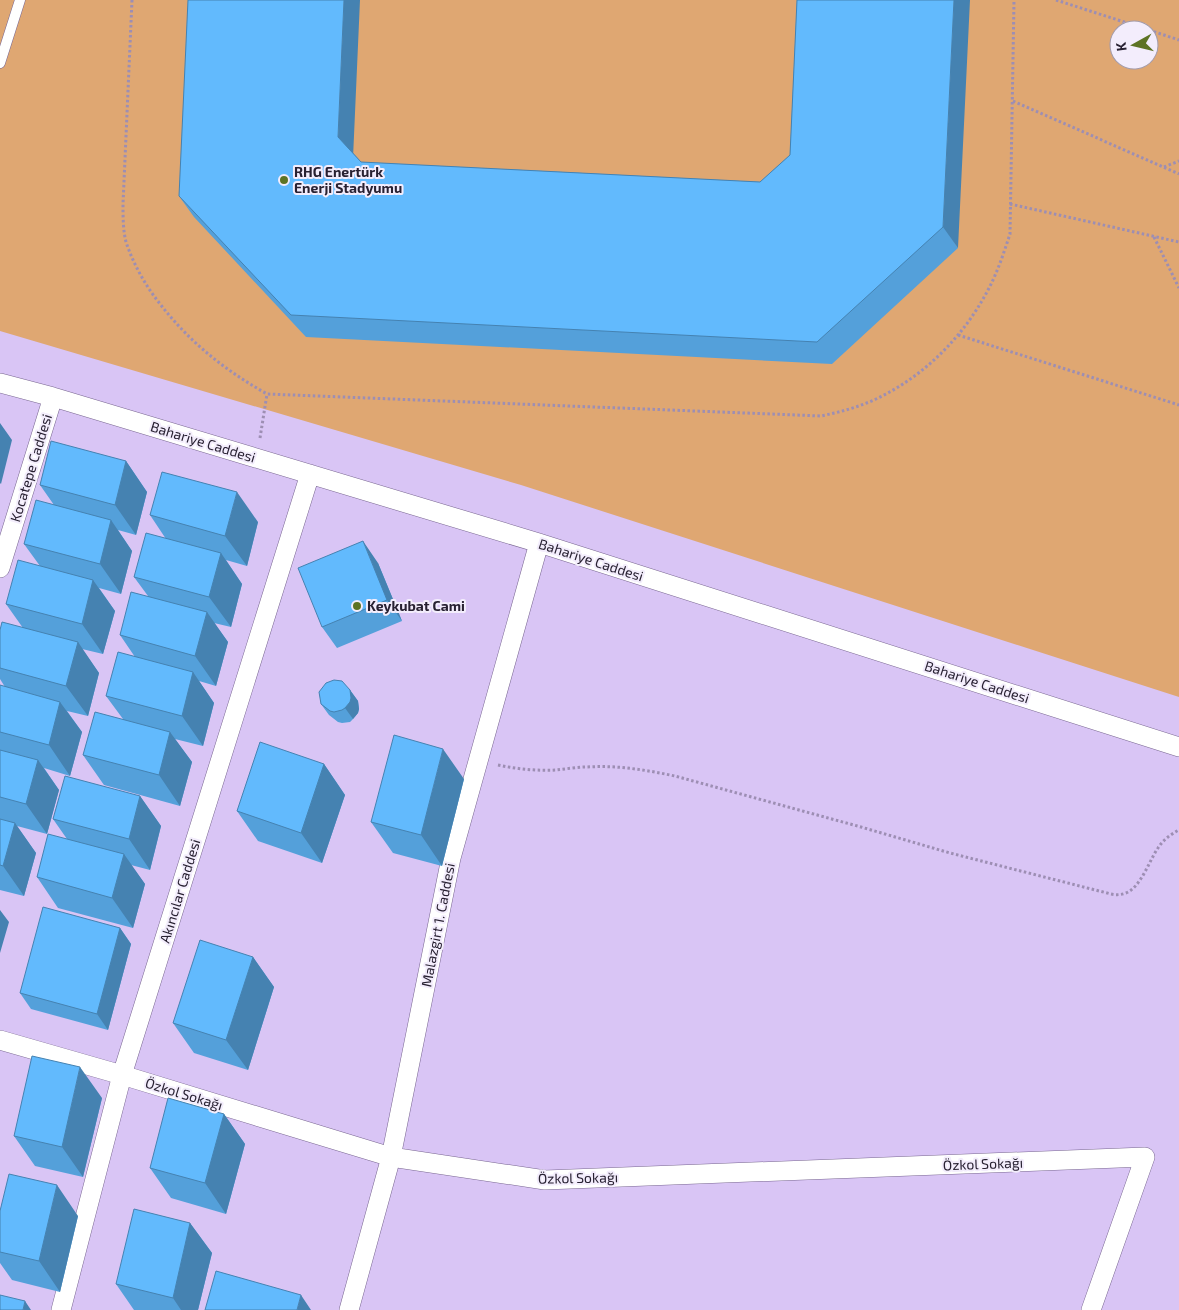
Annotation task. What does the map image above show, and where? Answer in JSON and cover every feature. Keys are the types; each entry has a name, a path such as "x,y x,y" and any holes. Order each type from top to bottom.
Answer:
{"street":[{"name":"Bahariye Caddesi","path":"0,383 53,397 539,543 1179,747"},
{"name":"Kocatepe Caddesi","path":"0,568 53,397"},
{"name":"Akıncılar Caddesi","path":"61,1310 122,1075 310,474"},
{"name":"Malazgirt 1. Caddesi","path":"349,1310 391,1157 451,858 539,543"},
{"name":"Özkol Sokağı","path":"0,1040 391,1157 545,1180 1145,1157 1091,1310"}],"lane":[{"path":"0,63 20,0"}],"path":[{"path":"132,0 123,204 126,241 139,272 152,294 184,332 203,351 244,381 267,394 822,416 877,399 921,371 941,354 958,335 990,287 1010,234 1014,0"},
{"path":"1056,0 1118,20"},
{"path":"1159,33 1179,40"},
{"path":"1012,101 1179,174"},
{"path":"1164,168 1179,161"},
{"path":"1010,204 1179,242"},
{"path":"1154,236 1179,288"},
{"path":"958,335 1179,405"},
{"path":"256,458 267,394"},
{"path":"479,760 502,766 526,769 556,770 586,767 617,767 648,770 950,853 1119,895 1136,887 1158,848 1168,837 1179,830"}],"shaded area":[{"path":"0,0 1179,0 1179,697 521,485 0,331"}],"building":[{"name":"RHG Enertürk Enerji Stadyumu","path":"188,0 344,0 338,137 361,162 760,182 790,155 797,0 954,0 943,227 817,342 291,315 179,196"},
{"path":"51,441 126,461 115,505 40,485"},
{"path":"162,472 237,492 225,536 150,515"},
{"path":"36,500 111,520 100,564 24,544"},
{"path":"146,533 221,553 209,597 134,577"},
{"path":"363,541 387,600 322,627 298,568"},
{"path":"18,560 93,580 82,624 6,604"},
{"path":"131,592 207,612 195,656 120,635"},
{"path":"2,622 78,642 66,686 0,668 0,630"},
{"path":"118,652 193,672 182,716 106,696"},
{"path":"334,680 342,681 350,690 351,698 345,708 334,712 321,704 319,692 326,683"},
{"path":"0,685 60,702 49,745 0,732"},
{"path":"95,712 170,732 159,775 83,755"},
{"path":"394,735 443,749 421,835 371,822"},
{"path":"260,742 324,764 301,833 237,811"},
{"path":"0,750 38,760 26,804 0,797"},
{"path":"65,776 140,796 129,839 53,819"},
{"path":"0,819 15,823 3,866 0,865"},
{"path":"48,834 124,854 112,898 37,877"},
{"path":"43,907 120,928 97,1014 20,993"},
{"path":"200,940 253,957 226,1040 173,1023"},
{"path":"32,1056 80,1067 62,1147 14,1136"},
{"path":"168,1098 224,1114 205,1183 150,1168"},
{"path":"9,1174 57,1185 39,1261 0,1252 0,1211"},
{"path":"134,1209 190,1223 173,1298 116,1284"},
{"path":"216,1271 301,1295 297,1310 205,1310"},
{"path":"0,1295 25,1301 23,1310 0,1310"}],"place":[{"name":"RHG Enertürk Enerji Stadyumu","path":"284,180"},
{"name":"Keykubat Cami","path":"357,606"}]}
